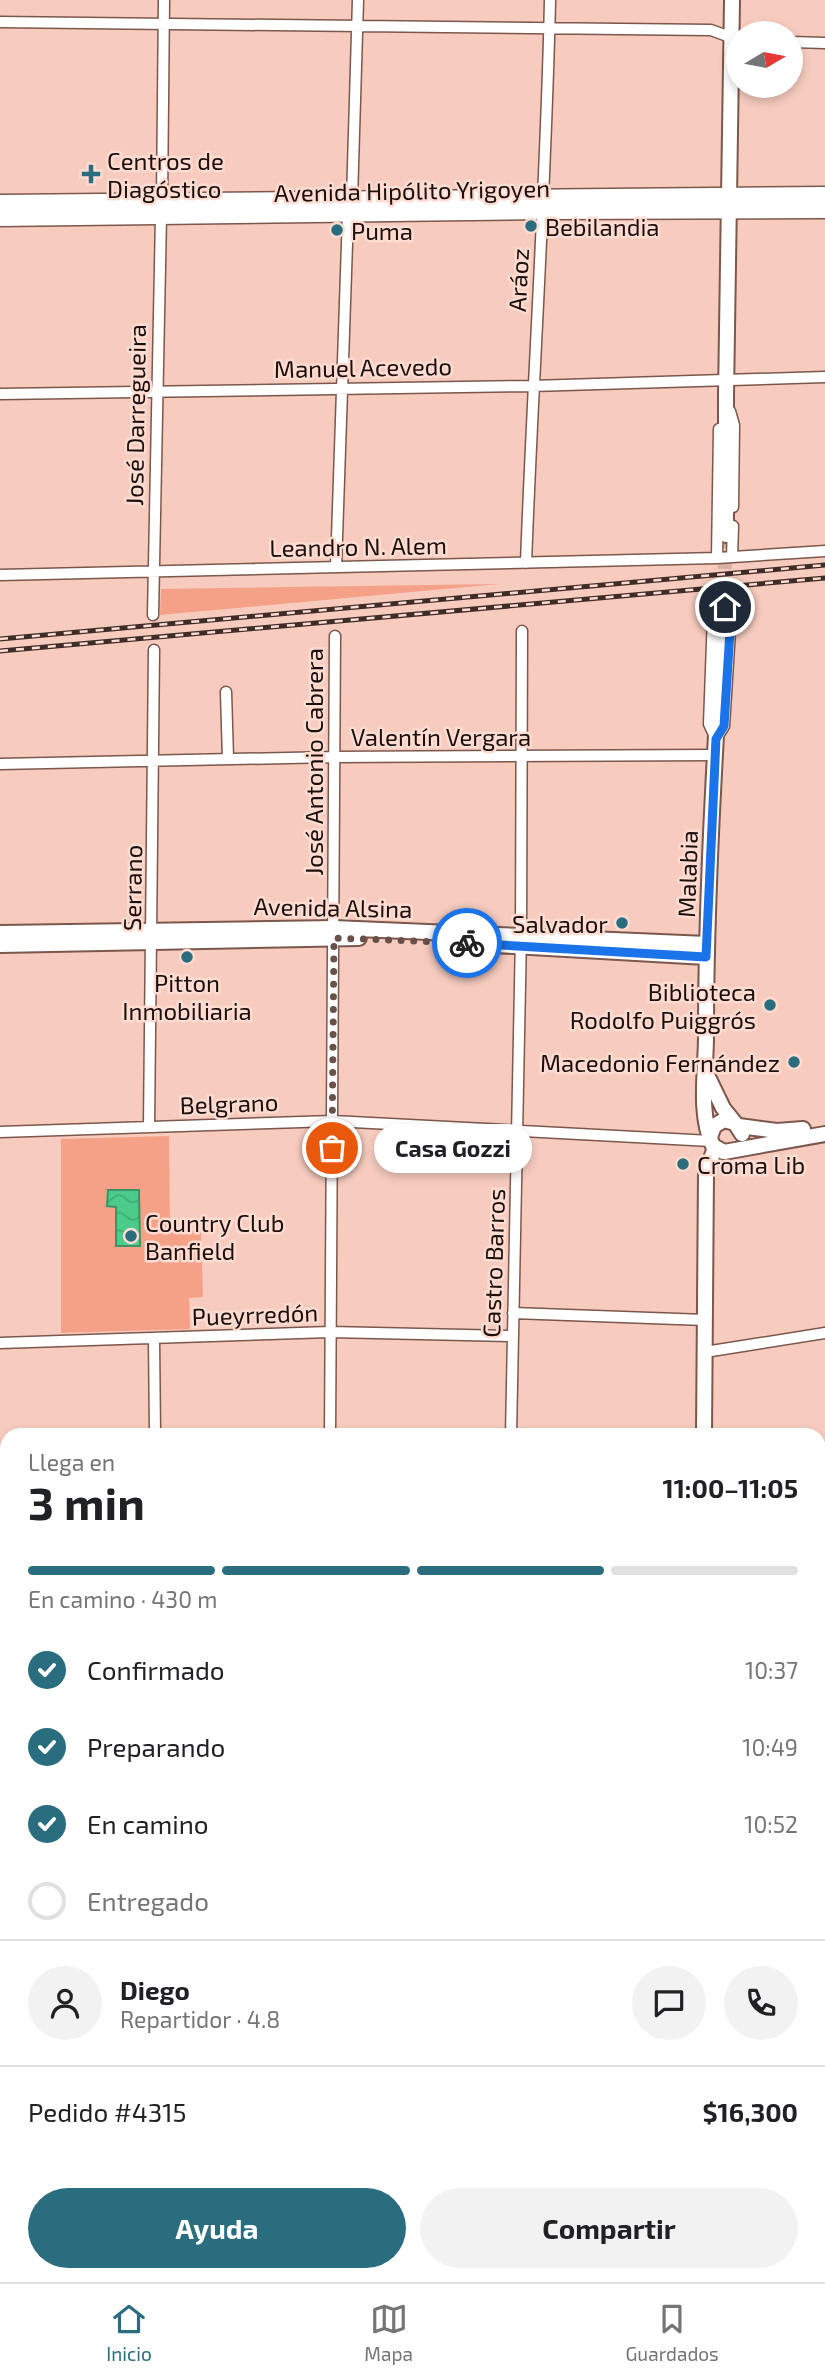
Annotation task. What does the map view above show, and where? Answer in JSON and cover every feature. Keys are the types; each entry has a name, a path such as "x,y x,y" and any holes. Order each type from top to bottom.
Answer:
{"main road":[{"path":"732,0 734,21"},
{"path":"726,536 726,379 733,98"},
{"name":"Avenida Hipólito Yrigoyen","path":"0,203 162,208 350,207 729,203 825,195"},
{"name":"Avenida Hipólito Yrigoyen","path":"729,203 825,210"},
{"name":"Avenida Hipólito Yrigoyen","path":"0,218 162,208"},
{"name":"Malabia","path":"704,1428 706,1172 712,1142 705,1115 706,950 723,611"},
{"name":"Avenida Alsina","path":"0,933 334,933 706,950"},
{"name":"Avenida Alsina","path":"0,944 152,935"},
{"path":"706,1073 718,1099 737,1124 743,1137 738,1148"},
{"path":"825,1125 777,1131 737,1124 730,1120 718,1122 714,1126 712,1142 724,1152 825,1134"}],"street":[{"name":"José Darregueira","path":"153,615 164,0"},
{"path":"336,567 358,0"},
{"name":"Aráoz","path":"526,563 550,0"},
{"path":"0,22 711,30 726,36"},
{"path":"803,42 825,43"},
{"name":"Manuel Acevedo","path":"0,394 533,386 825,377"},
{"path":"726,396 734,425 732,557"},
{"path":"717,558 719,424 726,396"},
{"name":"Leandro N. Alem","path":"0,575 717,558 825,551"},
{"name":"Malabia","path":"722,606 730,610 731,615 724,726 716,739 709,724 713,615 716,609 722,606"},
{"name":"Castro Barros","path":"511,1428 521,941 522,631"},
{"name":"José Antonio Cabrera","path":"330,1428 335,636"},
{"name":"Serrano","path":"149,1126 154,650"},
{"path":"226,692 228,759"},
{"name":"Valentín Vergara","path":"0,764 333,757 715,755"},
{"name":"Belgrano","path":"0,1132 333,1121 712,1142"},
{"path":"513,1313 705,1321"},
{"name":"Pueyrredón","path":"0,1343 330,1332 512,1336"},
{"path":"705,1352 825,1333"},
{"path":"154,1339 155,1428"}],"shaded area":[{"path":"499,584 160,615 161,589"},
{"name":"Country Club Banfield","path":"169,1136 170,1231 201,1231 203,1297 189,1298 190,1329 61,1333 61,1139"}],"water":[{"path":"108,1190 139,1190 140,1246 116,1246 116,1207 107,1206"}],"tunnel":[{"path":"723,611 726,535"}],"railway":[{"path":"0,639 825,565"},
{"path":"0,651 825,578"}],"way so far":[{"path":"332,1148 334,938 467,943"}],"place":[{"name":"Centros de Diagóstico","path":"91,174"},
{"name":"Bebilandia","path":"531,226"},
{"name":"Puma","path":"337,230"},
{"name":"Salvador","path":"622,923"},
{"name":"Pitton Inmobiliaria","path":"187,957"},
{"name":"Biblioteca Rodolfo Puiggrós","path":"770,1005"},
{"name":"Macedonio Fernández","path":"794,1062"},
{"name":"Casa Gozzi","path":"332,1148"},
{"name":"Croma Lib","path":"683,1164"},
{"name":"Country Club Banfield","path":"131,1236"}],"route":[{"path":"467,943 706,957 716,739 724,726 731,615 730,610 725,607"}]}
